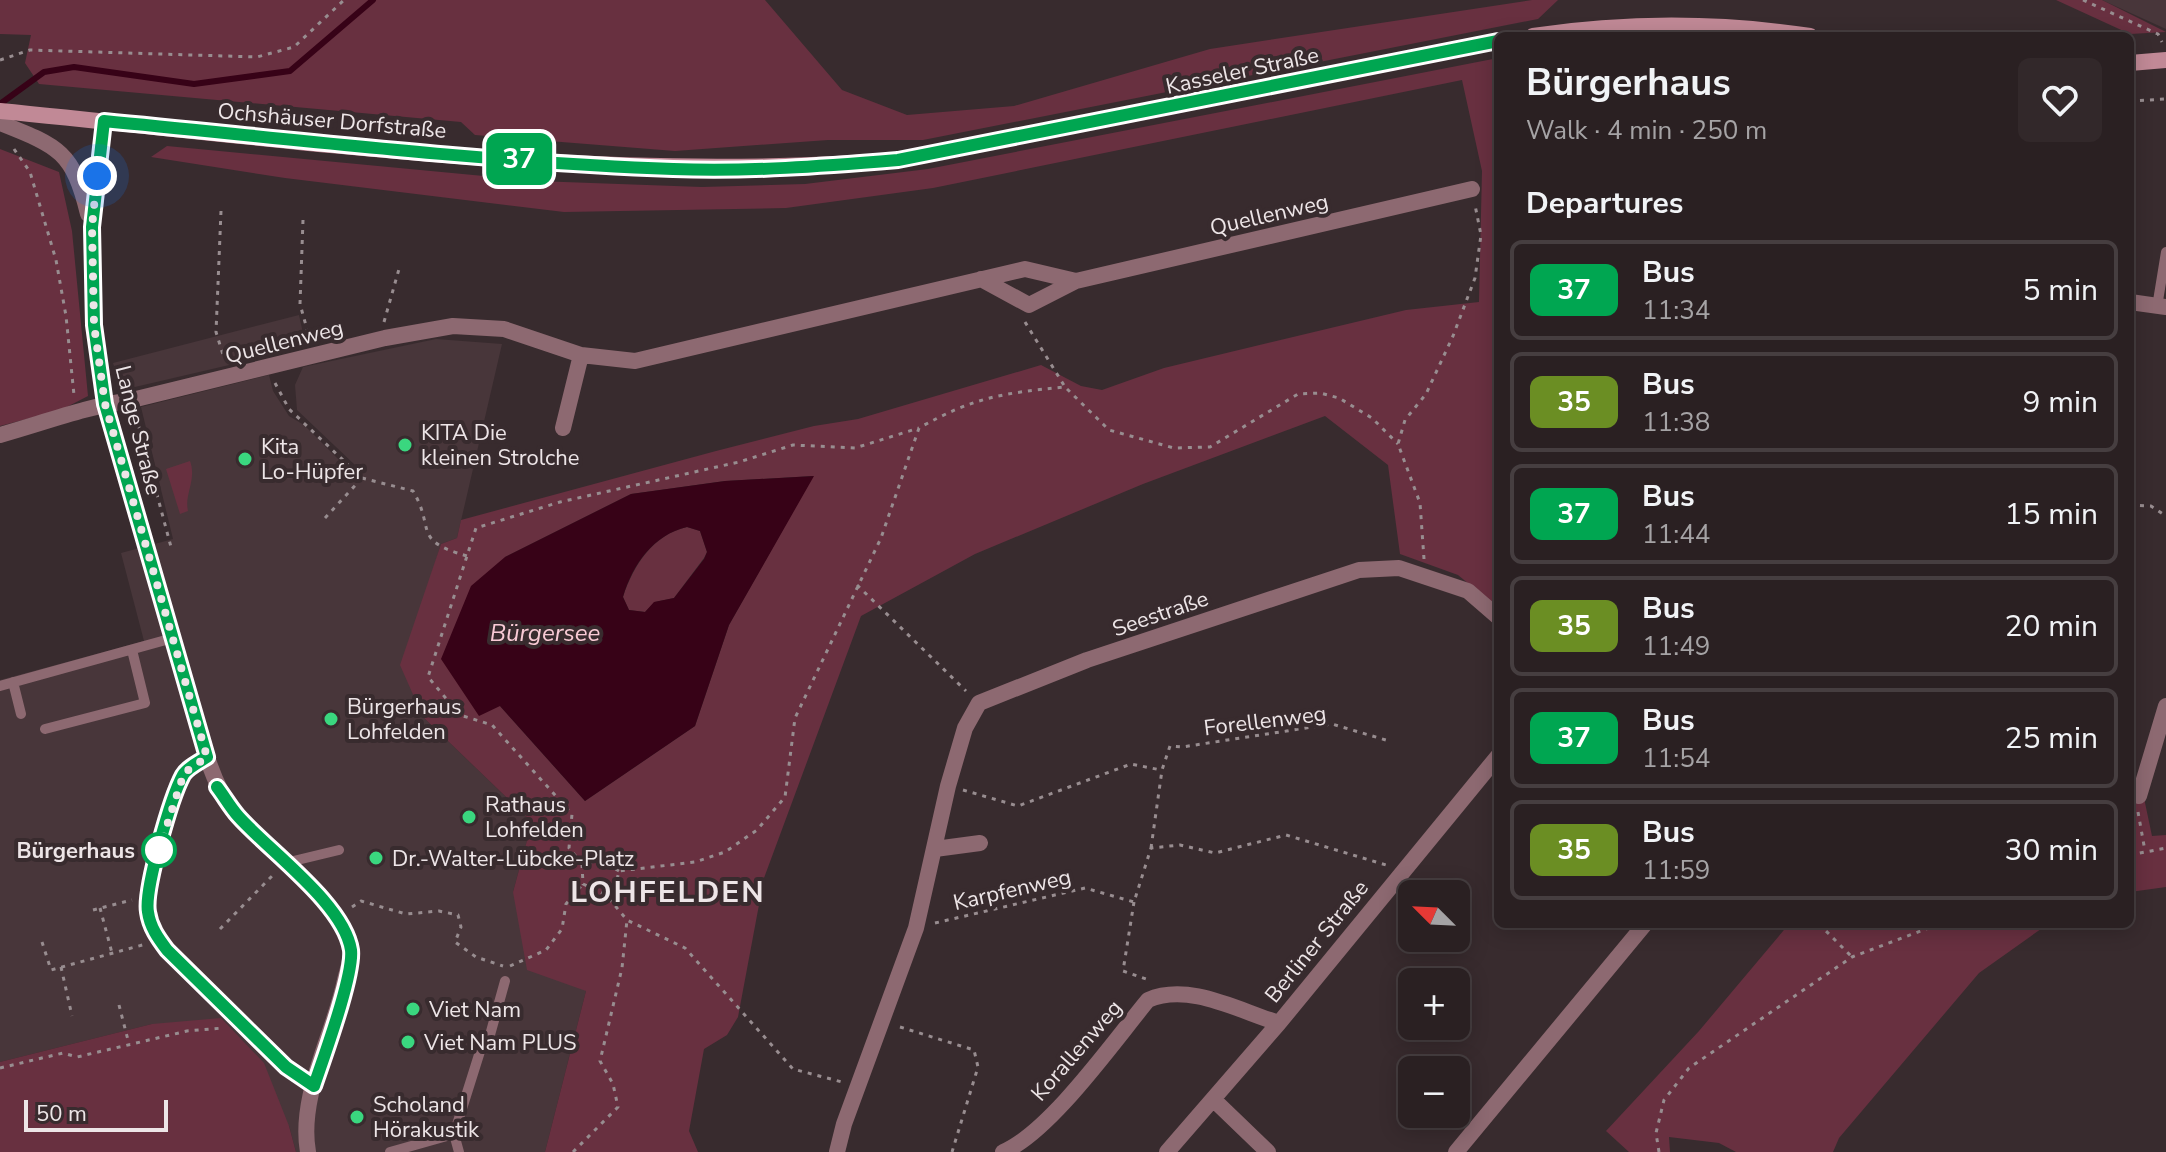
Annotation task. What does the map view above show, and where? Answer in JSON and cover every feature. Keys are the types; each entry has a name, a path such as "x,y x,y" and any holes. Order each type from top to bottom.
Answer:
{"main road":[{"path":"1560,32 1600,26 1713,25 1775,32"},
{"name":"Kasseler Straße","path":"994,139 1494,42"},
{"path":"2134,63 2166,60"},
{"name":"Ochshäuser Dorfstraße","path":"0,111 481,157 673,169 821,166 898,160 994,139"}],"street":[{"name":"Lange Straße","path":"104,121 92,227 94,325 105,404 207,757 217,787 237,815 319,894 336,918 351,951 338,1014 314,1086 305,1139 308,1152"},
{"name":"Lange Straße","path":"6,125 59,151 79,177 92,227"},
{"name":"Quellenweg","path":"1014,297 1029,305 1076,281 1472,189"},
{"name":"Quellenweg","path":"0,435 77,415 105,404 385,338 453,326 504,329 581,355 635,361 1025,269 1076,281"},
{"path":"981,279 1014,297"},
{"path":"2134,303 2162,307"},
{"path":"563,428 581,355"},
{"name":"Seestraße","path":"979,703 1087,660 1359,570 1399,568 1468,591 1494,614"},
{"path":"837,1152 857,1086 916,928 948,786 965,728 979,703"},
{"path":"2139,796 2166,706"},
{"name":"Berliner Straße","path":"1167,1152 1279,1023 1494,761"},
{"path":"935,849 980,843"},
{"path":"1456,1152 1642,928"},
{"path":"1162,994 1187,994 1279,1023"},
{"name":"Korallenweg","path":"1003,1152 1021,1144 1055,1110 1148,1000 1162,994"},
{"path":"1214,1100 1268,1152"}],"lane":[{"path":"2162,307 2166,252"},
{"path":"0,686 173,638"},
{"path":"45,729 145,703 132,650"},
{"path":"13,682 21,714"},
{"path":"207,757 184,773 147,896 152,929 160,941 286,1067 314,1086"},
{"path":"285,863 339,850"},
{"path":"459,1152 454,1134 483,1042 490,1035 505,981"},
{"path":"390,1152 454,1134"}],"path":[{"path":"0,60 30,50 257,57 294,47 344,0"},
{"path":"2083,0 2158,34 2166,48"},
{"path":"2134,101 2166,99"},
{"path":"8,146 17,151 30,172 56,260 77,415"},
{"path":"1398,444 1405,420 1426,394 1453,336 1475,278 1481,235 1472,189"},
{"path":"221,211 216,332 229,377"},
{"path":"303,220 300,304 314,356"},
{"path":"385,338 384,320 399,269"},
{"path":"1014,297 1021,316 1065,387 1109,430 1174,448 1210,447 1298,394 1320,393 1339,398 1372,418 1398,444 1420,503 1425,579"},
{"path":"271,367 278,393 289,409 362,478 413,491 431,541 467,556"},
{"path":"336,918 361,901 406,914 439,911 458,915 461,927 455,942 476,957 507,967 546,950 562,929 566,904 583,884 582,864 569,848 572,814 492,725 460,715 428,677 476,528 560,502 739,462 793,445 855,448 919,428 960,405 1009,392 1065,387"},
{"path":"132,400 171,547"},
{"path":"582,864 603,861 619,871 695,862 725,852 757,830 785,797 795,718 881,538 919,428"},
{"path":"325,518 362,478"},
{"path":"2134,505 2151,506 2166,516"},
{"path":"857,585 979,703"},
{"name":"Forellenweg","path":"1162,770 1170,746 1182,747 1332,724 1389,741"},
{"path":"948,786 1018,806 1131,764 1162,770 1151,848 1134,902 1123,971 1155,983 1162,994"},
{"path":"2139,796 2136,803 2145,851"},
{"path":"1151,848 1180,845 1215,853 1286,835 1374,859 1400,872"},
{"path":"2134,854 2166,848"},
{"path":"220,929 285,863"},
{"path":"606,895 616,884 619,871"},
{"path":"583,884 606,895 627,920 685,948 793,1069 857,1086"},
{"name":"Karpfenweg","path":"916,928 1085,888 1134,902"},
{"path":"93,910 147,896"},
{"path":"100,908 112,953"},
{"path":"573,1152 618,1107 613,1084 600,1061 622,968 627,920"},
{"path":"1823,928 1852,957"},
{"path":"1659,1152 1656,1133 1664,1100 1689,1068 1852,957 1928,928"},
{"path":"42,942 51,970 160,941"},
{"path":"61,967 72,1016"},
{"path":"119,1005 129,1045"},
{"path":"881,1021 974,1050 978,1067 952,1152"},
{"path":"0,1068 63,1053 77,1057 208,1029"}],"shaded area":[{"path":"0,0 765,0 842,90 907,115 1014,106 1210,49 1532,0 1558,0 1538,19 923,140 828,140 675,151 475,135 461,122 39,84 25,63 31,35 0,34"},
{"path":"2056,0 2102,0 2166,32 2126,32"},
{"path":"2102,0 2166,0 2166,29"},
{"path":"1494,59 1494,605 1458,575 1400,554 1388,465 1325,416 1143,484 975,554 861,616 764,878 738,1017 727,1035 704,1049 689,1131 698,1152 545,1152 586,991 527,970 513,892 532,822 423,717 400,665 441,544 457,538 461,520 814,426 858,419 1041,365 1081,386 1102,390 1164,368 1406,310 1479,302 1482,171 1462,80 933,188 786,208 564,212 285,178 151,157 167,146 536,181 702,187 805,184 928,169","holes":["813,476 729,625 695,726 585,801 500,706 505,557 631,494 725,481"]},
{"path":"0,149 59,172 72,231 88,396 61,410 0,426"},
{"path":"299,315 306,347 122,390 113,363"},
{"path":"436,339 502,344 457,538 441,544 427,589 423,717 532,822 513,892 586,991 545,1152 296,1152 289,1126 152,1024 0,1062 0,680 144,641 121,553 173,539 141,407 269,375 273,391 289,416 304,425 350,471 355,465 297,410 295,385 303,367"},
{"path":"190,461 192,474 188,511 180,514 166,469"},
{"path":"687,527 700,531 707,552 704,558 674,598 655,602 645,612 629,610 623,597 639,562 664,537"},
{"path":"2134,791 2144,798 2152,836 2166,835 2166,887 2134,891"},
{"path":"1786,928 2042,928 1979,973 1839,1138 1833,1152 1736,1152 1719,1143 1669,1137 1670,1152 1629,1152 1606,1131 1699,1031"},
{"path":"221,1018 264,1063 296,1152 0,1152 0,1062 152,1024"}],"water":[{"name":"Bürgersee","path":"814,476 729,625 695,726 585,801 500,706 479,716 441,659 471,586 505,557 631,494 725,481","holes":["687,527 700,531 707,552 674,598 654,602 645,612 629,610 623,597 632,573 654,544"]}],"waterway":[{"path":"0,104 44,72 74,67 194,84 290,71 373,0"}],"bus line":[{"name":"37","path":"217,787 237,815 319,894 336,918 351,951 338,1014 314,1086 286,1067 167,950 152,929 147,911 147,896 158,851 184,773 207,757 105,404 94,325 92,227 104,121 481,157 673,169 821,166 898,160 1494,42"}],"place":[{"name":"KITA Die kleinen Strolche","path":"405,445"},
{"name":"Kita Lo-Hüpfer","path":"245,459"},
{"name":"Bürgerhaus Lohfelden","path":"331,719"},
{"name":"Rathaus Lohfelden","path":"469,817"},
{"name":"Bürgerhaus","path":"159,850"},
{"name":"Dr.-Walter-Lübcke-Platz","path":"376,858"},
{"name":"Viet Nam","path":"413,1009"},
{"name":"Viet Nam PLUS","path":"408,1042"},
{"name":"Scholand Hörakustik","path":"357,1117"}],"district":[{"name":"LOHFELDEN","path":"668,892"}],"route":[{"path":"97,176 92,227 94,325 105,404 207,757 184,773 159,850"}]}
